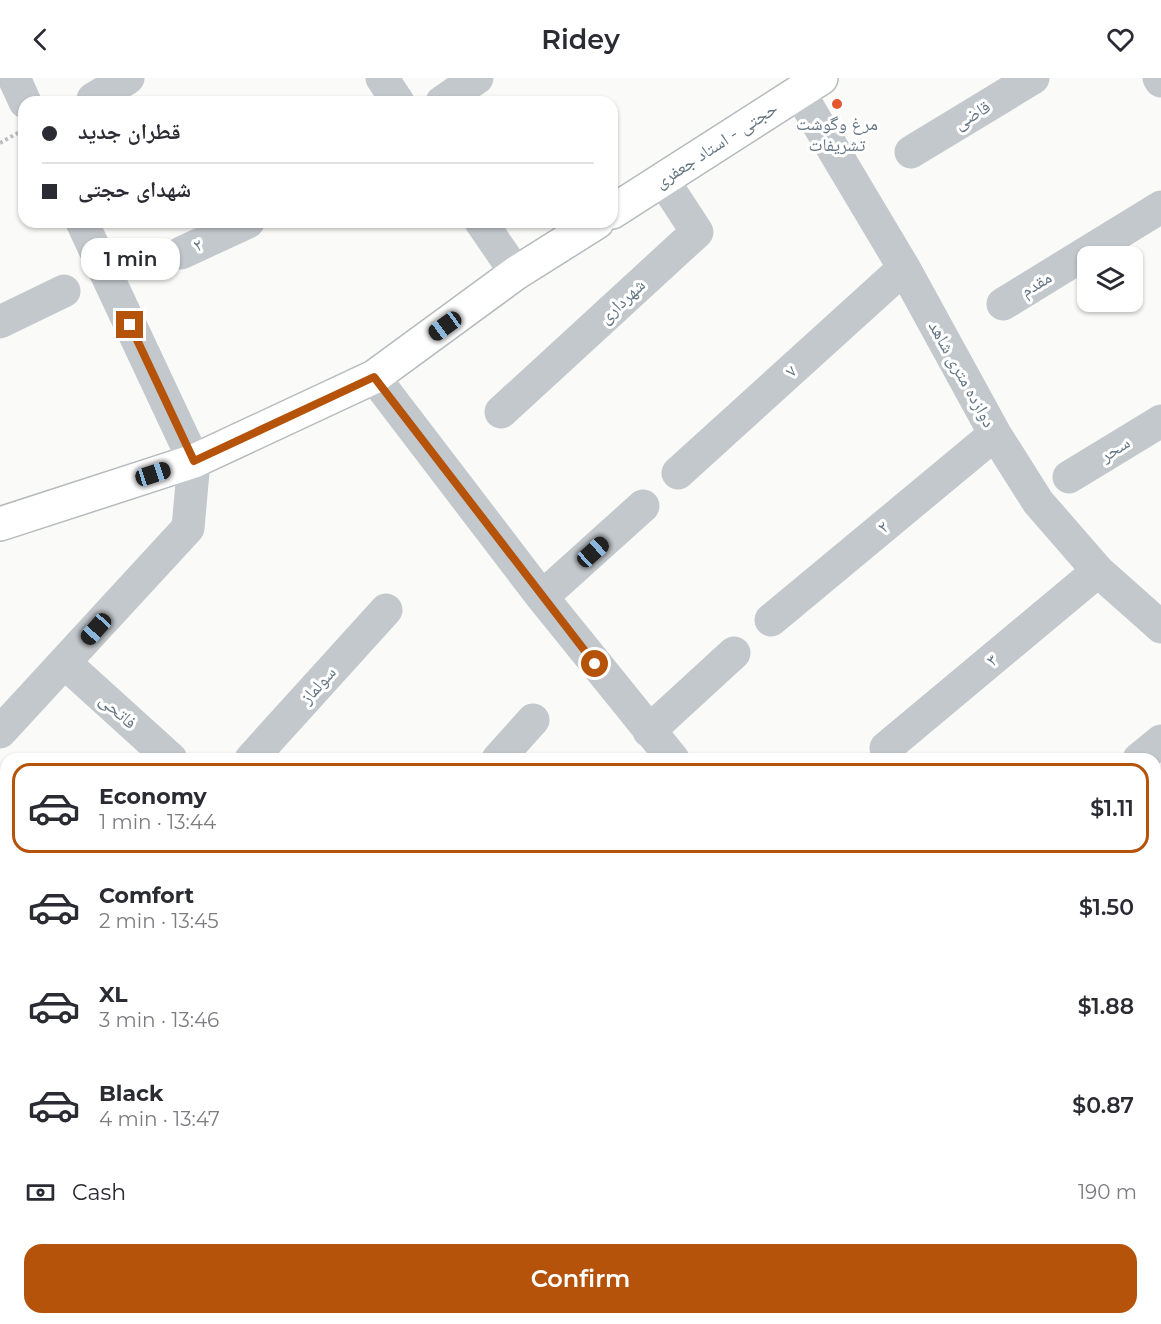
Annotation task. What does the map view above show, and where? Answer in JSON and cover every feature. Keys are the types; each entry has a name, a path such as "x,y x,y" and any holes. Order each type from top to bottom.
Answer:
{"main road":[{"name":"حجتی - استاد جعفری","path":"618,208 810,85"},
{"path":"0,524 194,461 374,377 516,273 587,228"}],"street":[{"path":"14,78 22,96"},
{"path":"98,96 128,78"},
{"path":"382,78 394,96"},
{"path":"451,96 477,78"},
{"name":"قاضی","path":"911,152 1033,78"},
{"name":"دوازده متری شاهد","path":"810,85 904,268 995,434 1038,502 1098,571 1161,627"},
{"name":"شهرداری","path":"501,412 697,232 663,180"},
{"name":"مقدم","path":"1003,304 1161,207"},
{"path":"0,732 188,528 194,461 85,228"},
{"name":"۲","path":"181,253 235,228"},
{"path":"485,228 516,273"},
{"name":"۷","path":"678,473 904,268"},
{"path":"0,322 64,291"},
{"path":"374,377 542,597 667,753"},
{"name":"سحر","path":"1069,477 1161,421"},
{"name":"۲","path":"771,620 995,434"},
{"path":"542,597 644,506"},
{"name":"۳","path":"886,748 1098,571"},
{"name":"سولماز","path":"256,753 386,610"},
{"path":"649,731 734,654"},
{"name":"فاتحی","path":"65,663 164,753"},
{"path":"503,753 533,720"},
{"path":"1146,753 1161,741"}],"path":[{"path":"0,143 18,132"}],"place":[{"name":"مرغ وگوشت تشریفات","path":"837,104"}],"route":[{"path":"130,325 194,461 374,377 595,664"}]}
